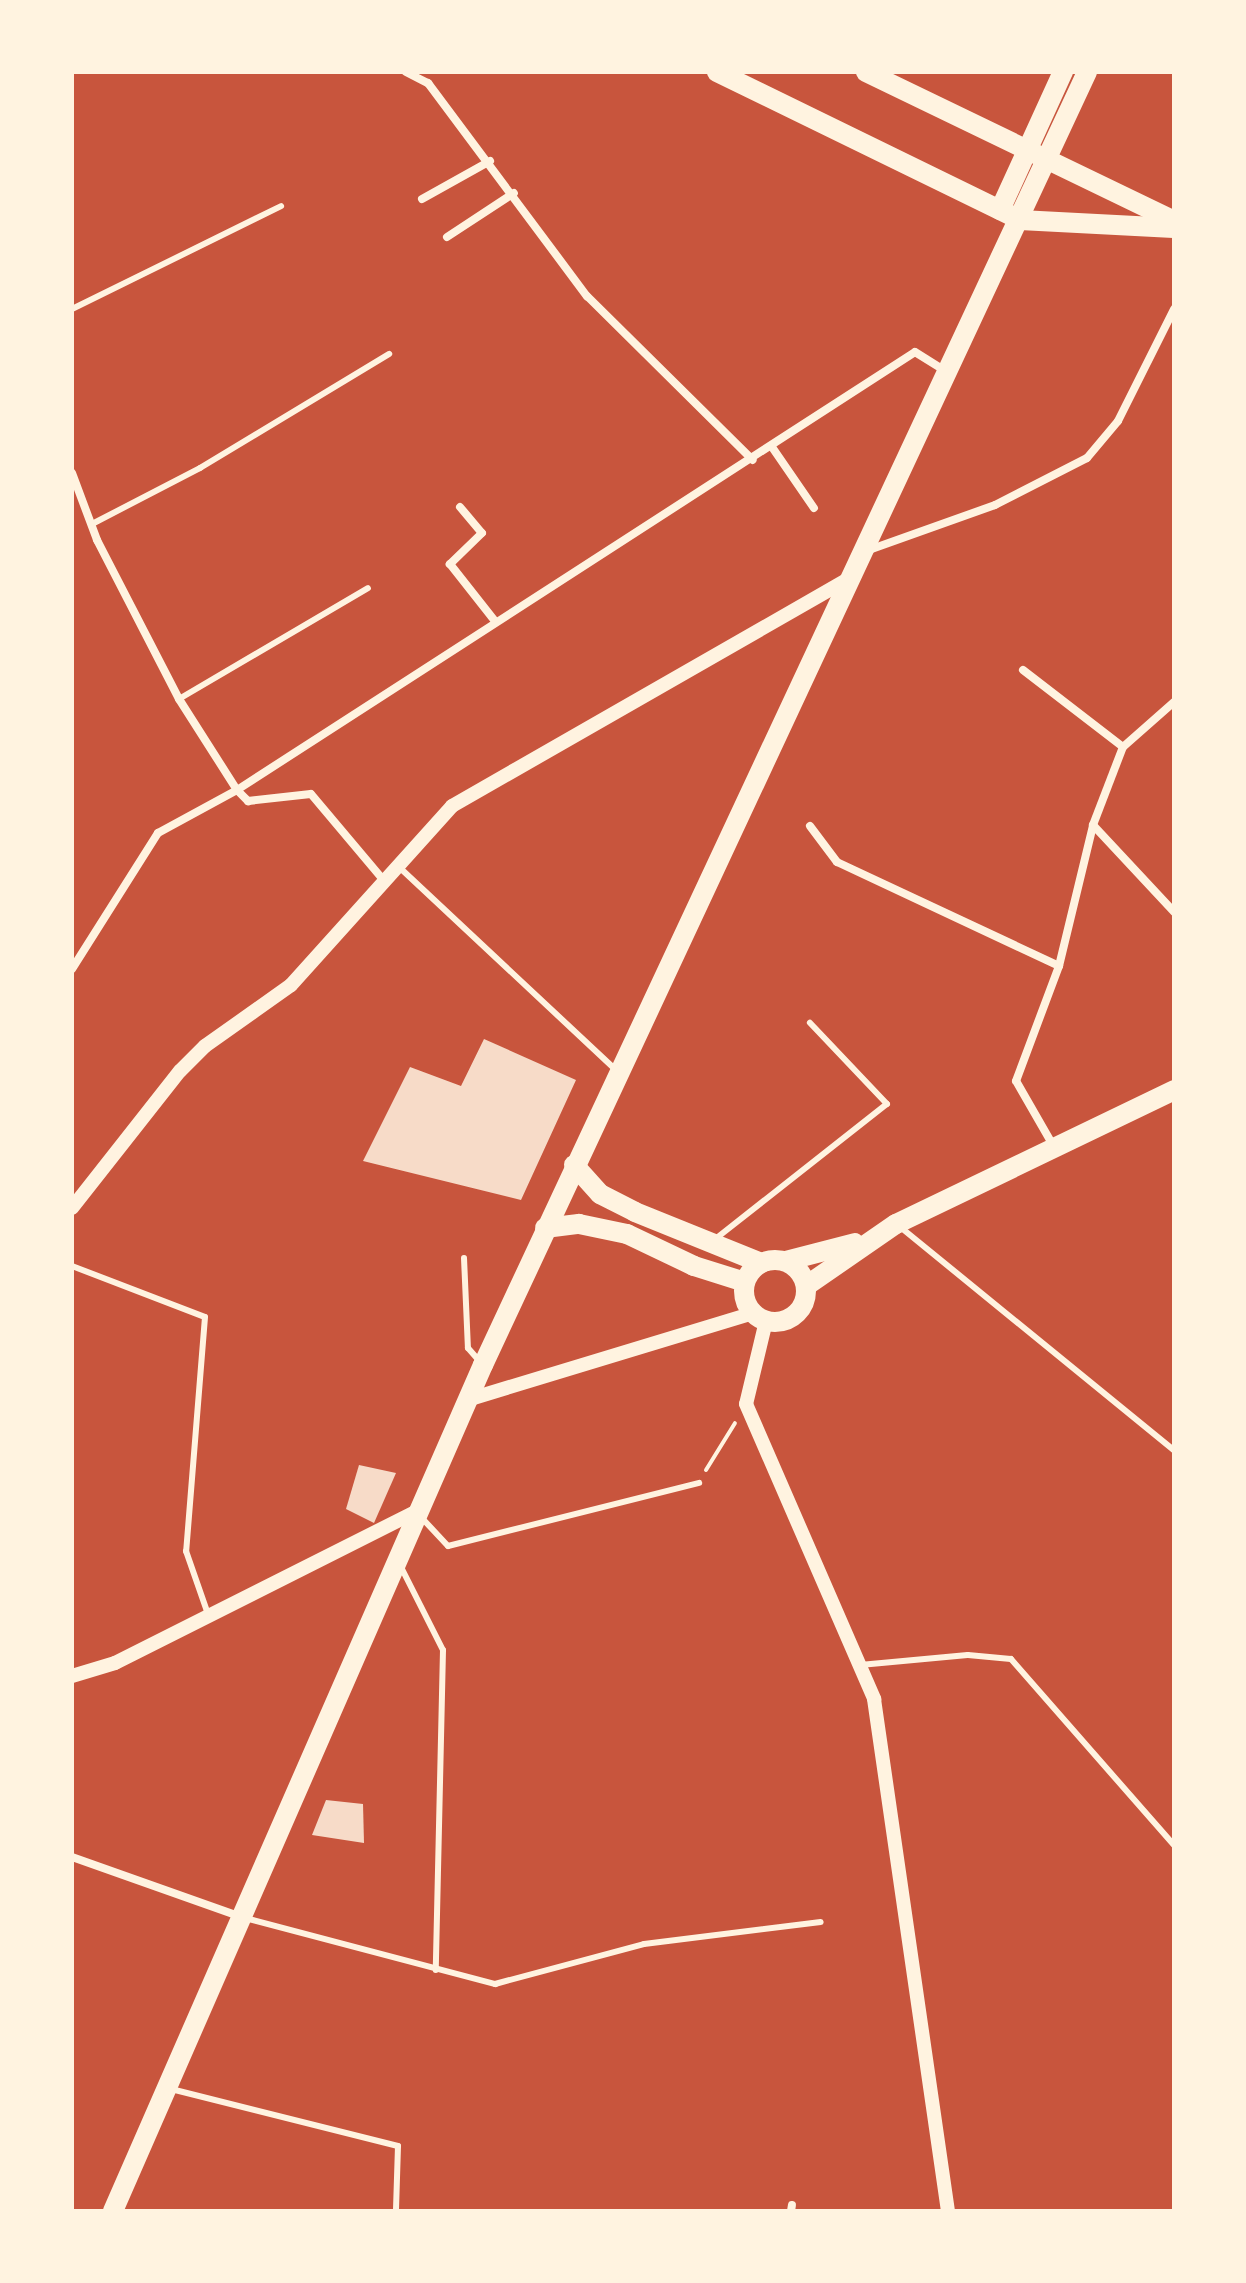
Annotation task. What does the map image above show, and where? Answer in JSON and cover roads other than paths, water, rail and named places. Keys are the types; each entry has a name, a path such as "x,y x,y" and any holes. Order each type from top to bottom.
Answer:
{"main road":[{"path":"717,72 1020,220 1174,228"},
{"path":"866,72 1174,221"},
{"path":"113,2211 545,1228 1020,220 1063,72"},
{"path":"1000,210 1038,156 1087,72"},
{"path":"761,1263 745,1282 744,1299 759,1317 782,1322 796,1315 806,1286 867,1240 1174,1090"},
{"path":"574,1165 600,1194 708,1244 761,1263 786,1261 867,1240"},
{"path":"545,1228 579,1224 627,1234 745,1282"},
{"path":"786,1261 800,1271 806,1286"}],"street":[{"path":"406,72 428,83 514,193 587,296 753,460"},
{"path":"422,199 490,161"},
{"path":"447,237 514,193"},
{"path":"861,553 995,505 1087,458 1118,421 1174,309"},
{"path":"72,969 158,833 237,790 494,620 753,460 915,352 948,373"},
{"path":"772,447 814,508"},
{"path":"72,473 92,524 179,699 237,790 248,801 311,794 386,883"},
{"path":"460,507 482,533 450,564 494,620"},
{"path":"72,1208 180,1071 205,1046 291,985 386,883 452,806 849,579"},
{"path":"1023,670 1123,747"},
{"path":"1055,1148 1016,1081 1059,966 1093,825 1123,747 1174,702"},
{"path":"1093,825 1174,912"},
{"path":"810,826 837,862 1059,966"},
{"path":"467,1400 759,1317 746,1404 874,1699 948,2211"},
{"path":"72,1676 115,1663 418,1512"},
{"path":"72,1857 241,1918"}],"lane":[{"path":"72,309 281,206"},
{"path":"92,524 200,468 389,354"},
{"path":"179,699 368,588"},
{"path":"399,867 618,1072"},
{"path":"708,1244 887,1104 810,1023"},
{"path":"896,1224 1174,1450"},
{"path":"464,1258 468,1348 483,1365"},
{"path":"72,1266 205,1317 186,1551 209,1616"},
{"path":"418,1512 448,1546 699,1483"},
{"path":"397,1560 443,1650 436,1970"},
{"path":"860,1665 968,1655 1011,1659 1174,1845"},
{"path":"241,1918 495,1984 644,1944 821,1922"},
{"path":"167,2088 398,2146 396,2211"}]}
